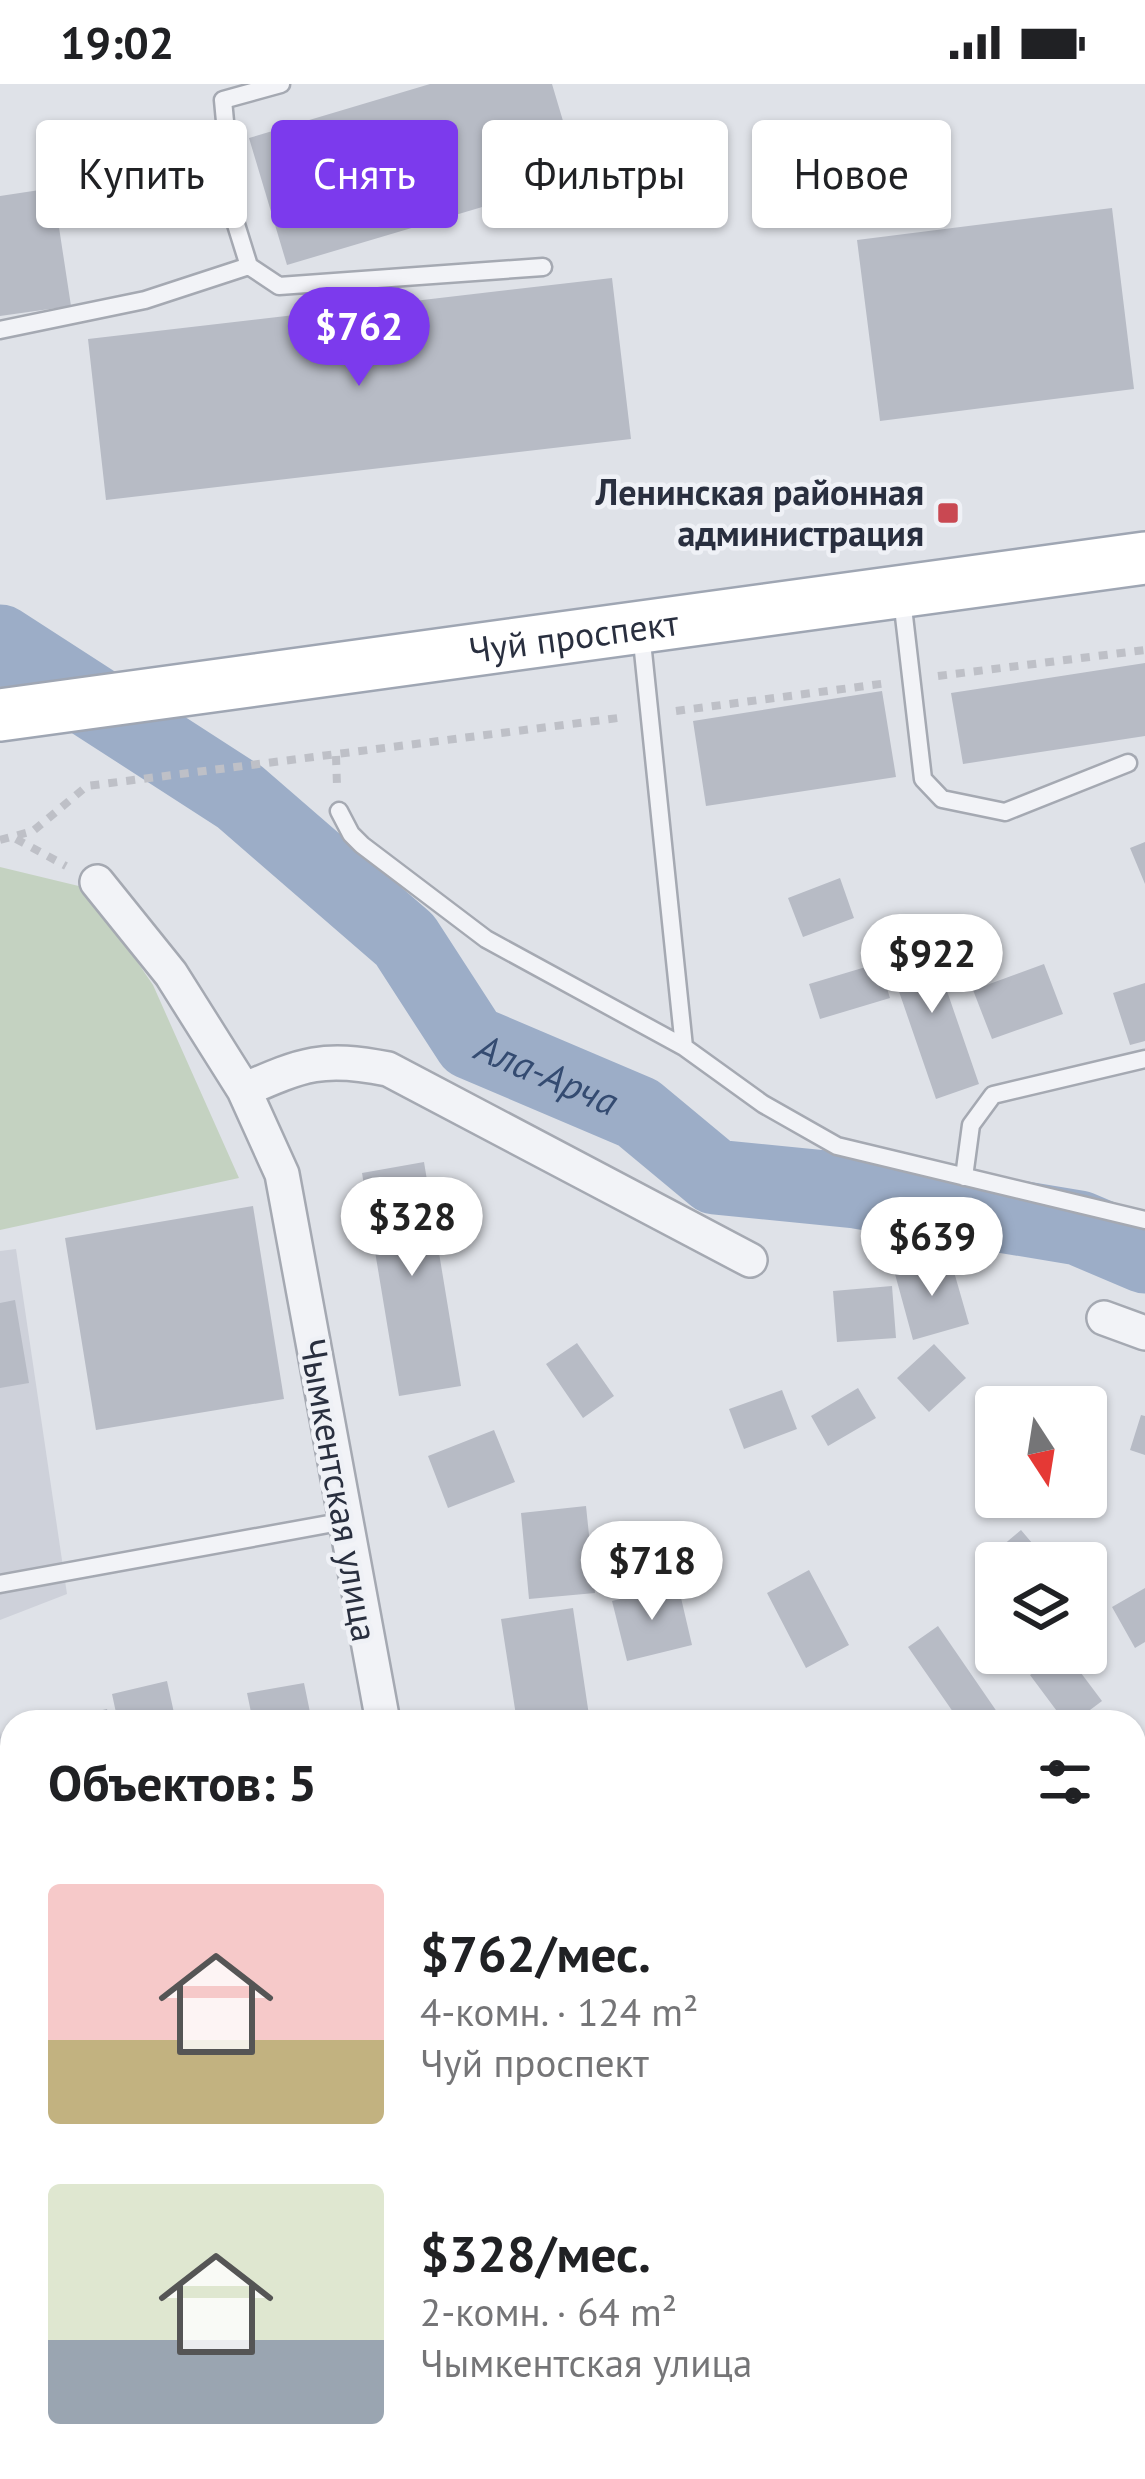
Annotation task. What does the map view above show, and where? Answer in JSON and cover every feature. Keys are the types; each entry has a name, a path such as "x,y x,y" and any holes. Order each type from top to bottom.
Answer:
{"main road":[{"name":"Чуй проспект","path":"0,715 1145,558"}],"street":[{"name":"Чымкентская улица","path":"97,882 171,974 244,1090 282,1174 380,1710"},
{"path":"244,1090 300,1065 342,1060 388,1069 751,1260"},
{"path":"1105,1318 1145,1333"}],"lane":[{"path":"281,84 220,92 234,218 249,266 279,286 543,267"},
{"path":"0,329 145,300 249,266"},
{"path":"901,592 923,779 942,799 1005,812 1128,764"},
{"path":"640,625 684,1047"},
{"path":"339,811 362,844 486,939 684,1047 763,1104 837,1146 1145,1220"},
{"path":"964,1177 971,1125 994,1095 1145,1058"},
{"path":"0,1584 345,1521"}],"path":[{"path":"0,840 34,831 86,787 1145,650"},
{"path":"336,756 337,774"},
{"path":"14,838 97,882"}],"shaded area":[{"path":"16,1249 67,1594 0,1620 0,1251"}],"green space":[{"path":"0,867 87,888 153,985 239,1178 0,1230"}],"building":[{"path":"430,84 552,84 563,120 482,120 482,207 458,214 458,120 309,120"},
{"path":"271,131 271,212 249,138"},
{"path":"36,191 36,228 59,228 71,306 0,316 0,196"},
{"path":"1112,208 1134,389 880,421 857,240"},
{"path":"276,228 412,228 287,265"},
{"path":"612,278 631,439 106,500 88,339"},
{"path":"1145,663 1145,736 963,764 951,693"},
{"path":"882,691 896,777 706,806 693,721"},
{"path":"1145,842 1145,884 1130,848"},
{"path":"840,878 854,918 803,937 788,898"},
{"path":"927,933 979,1084 936,1099 884,948"},
{"path":"879,963 890,998 820,1019 809,984"},
{"path":"1044,964 1063,1014 992,1039 973,990"},
{"path":"1145,983 1145,1041 1130,1045 1113,993"},
{"path":"424,1162 461,1386 399,1396 362,1173"},
{"path":"253,1206 284,1399 96,1430 65,1238"},
{"path":"950,1258 969,1324 913,1340 895,1274"},
{"path":"892,1286 896,1338 837,1342 833,1291"},
{"path":"15,1300 29,1383 0,1388 0,1303"},
{"path":"577,1343 614,1396 583,1418 546,1364"},
{"path":"934,1344 966,1378 929,1412 897,1378"},
{"path":"858,1388 876,1418 828,1446 811,1416"},
{"path":"782,1390 797,1429 744,1449 729,1409"},
{"path":"1141,1415 1145,1416 1145,1455 1130,1450"},
{"path":"494,1430 515,1482 448,1508 428,1456"},
{"path":"586,1506 595,1593 529,1599 521,1513"},
{"path":"1021,1530 1031,1542 1007,1542"},
{"path":"809,1570 849,1645 806,1668 767,1593"},
{"path":"678,1585 692,1645 627,1661 612,1601"},
{"path":"1145,1588 1145,1642 1135,1648 1112,1607"},
{"path":"573,1608 588,1710 515,1710 501,1619"},
{"path":"938,1626 996,1710 952,1710 908,1647"},
{"path":"1082,1674 1102,1701 1090,1710 1056,1710 1030,1675"},
{"path":"167,1681 173,1710 115,1710 112,1694"},
{"path":"304,1683 310,1710 251,1710 247,1693"}],"waterway":[{"name":"Ала-Арча","path":"0,642 240,797 405,940 471,1042 638,1113 715,1177 856,1191 1079,1228 1145,1256"}],"place":[{"name":"Ленинская районная администрация","path":"948,513"}]}
